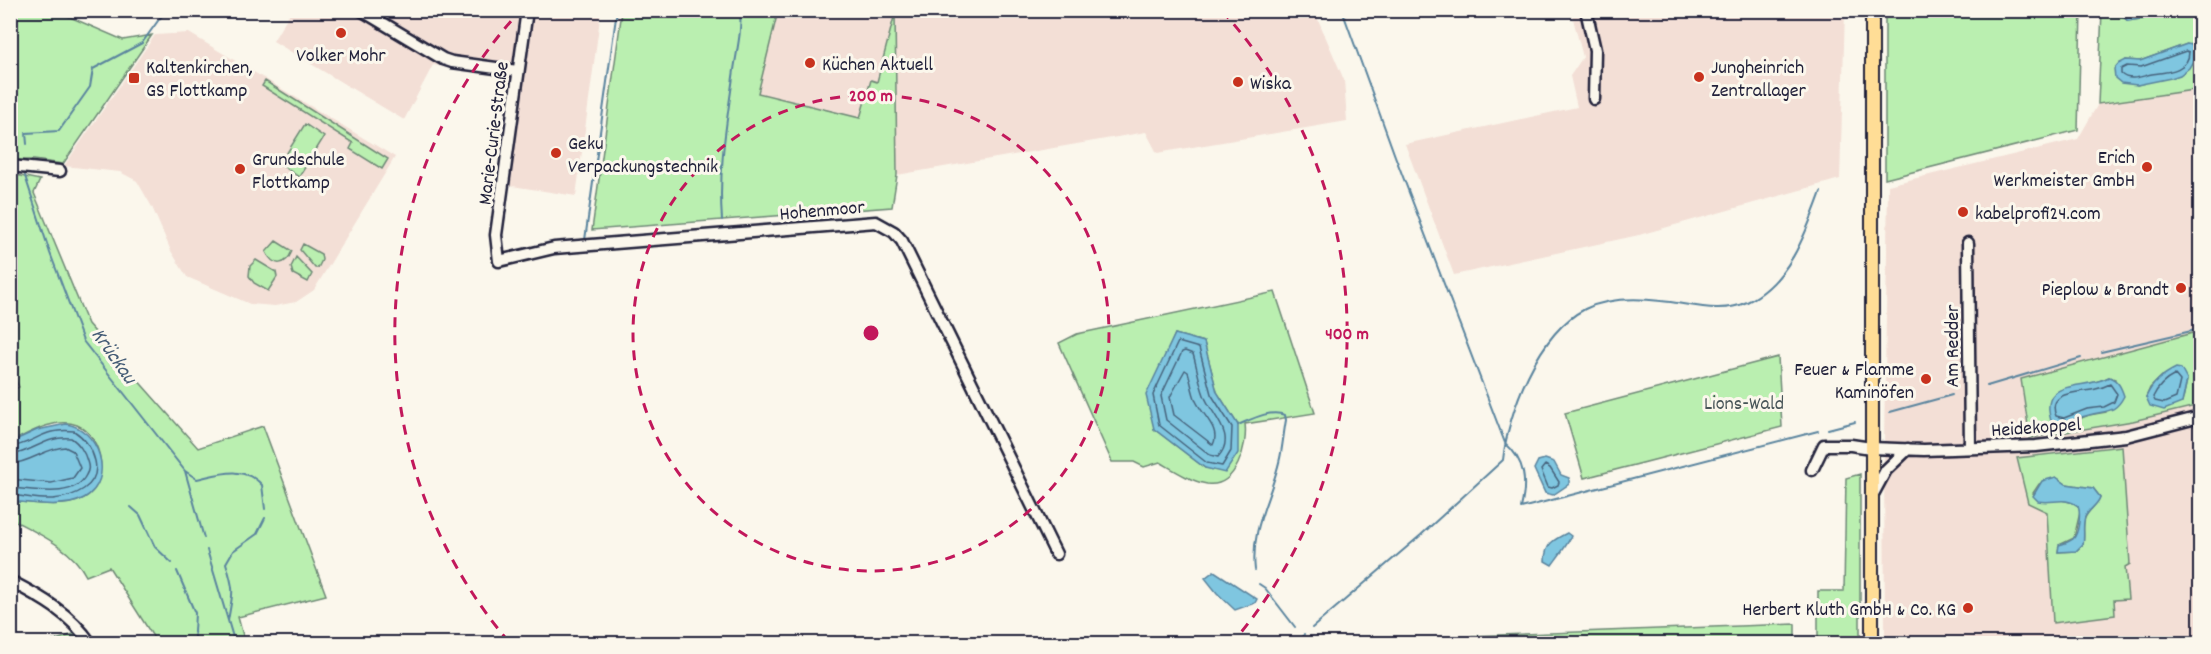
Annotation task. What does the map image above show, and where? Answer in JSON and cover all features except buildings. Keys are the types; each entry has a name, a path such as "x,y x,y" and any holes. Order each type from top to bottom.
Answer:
{"main road":[{"path":"1872,10 1872,644"}],"street":[{"path":"361,10 443,59 518,71"},
{"name":"Marie-Curie-Straße","path":"499,261 496,235 527,10"},
{"path":"1586,10 1595,50 1594,99"},
{"path":"10,166 60,171"},
{"name":"Hohenmoor","path":"499,261 554,248 876,222 883,225 902,241 1056,554"},
{"name":"Am Redder","path":"1968,243 1970,448"},
{"name":"Heidekoppel","path":"1812,470 1824,445 1908,449 2036,446 2126,436 2200,417"},
{"path":"1872,496 1886,470 1908,449"},
{"path":"10,581 52,604 76,624 91,644"}],"shaded area":[{"path":"1314,10 1344,80 1347,121 1157,153 1146,132 897,175 894,16 877,82 871,80 861,118 758,93 778,11"},
{"path":"291,11 601,11 576,196 499,184 513,76 433,65 404,120 273,41"},
{"path":"1571,11 1845,11 1840,179 1639,235 1454,275 1405,144 1577,107 1570,76 1583,57"},
{"name":"Grundschule Flottkamp","path":"189,33 395,157 314,290 296,302 275,306 250,304 187,277 171,251 152,207 137,181 120,172 64,166 155,35"},
{"path":"2200,89 2200,643 1885,644 1884,444 1888,185 2078,139 2098,104"}],"green space":[{"path":"10,11 56,11 123,40 152,35 63,164 11,160"},
{"path":"622,11 778,11 758,93 860,118 871,80 877,82 895,13 897,175 892,207 592,230"},
{"path":"1885,11 2081,11 2078,130 1885,179"},
{"path":"2102,11 2120,11 2128,21 2172,14 2186,17 2193,11 2200,11 2200,89 2098,104","holes":["2187,44 2150,81 2137,85 2126,60 2140,61"]},
{"path":"265,81 388,159 382,169 350,149 353,143 262,86"},
{"path":"305,124 324,137 299,177 280,164"},
{"path":"11,174 40,180 34,193 88,324 198,448 263,426 326,595 238,617 245,643 157,643 109,567 86,576 80,566 63,549 11,519 11,501 48,504 76,501 93,491 101,472 98,449 93,439 77,425 51,424 11,442 11,391 19,387 10,370"},
{"path":"276,241 292,251 287,260 280,263 273,261 266,252"},
{"path":"303,244 321,254 322,260 318,268 315,268 300,250"},
{"path":"296,257 312,274 308,282 293,274 291,267"},
{"path":"256,260 276,272 277,277 268,291 254,283 249,276 250,266"},
{"path":"1275,292 1315,413 1245,424 1244,443 1238,464 1233,473 1217,483 1207,484 1194,480 1160,462 1144,467 1134,462 1112,462 1059,343 1077,334","holes":["1175,334 1204,342 1217,392 1238,425 1205,468 1154,429 1164,360"]},
{"path":"2200,331 2200,405 2133,421 2030,438 2021,379","holes":["2162,376 2187,380 2182,403 2146,397 2150,388","2109,377 2115,379 2106,412 2074,421 2055,393"]},
{"name":"Lions-Wald","path":"1778,357 1782,427 1584,478 1565,413"},
{"path":"2122,446 2130,564 2125,567 2128,599 2114,600 2115,615 2053,623 2047,512 2028,503 2017,458","holes":["2056,477 2066,484 2093,488 2100,497 2085,518 2083,544 2076,551 2058,552 2059,545 2074,538 2080,512 2078,506 2033,493 2039,484"]},
{"path":"1860,474 1860,643 1818,643 1818,591 1844,591 1846,478"},
{"path":"1795,624 1795,643 1466,643 1472,636"},
{"path":"79,632 85,644 45,644"}],"water":[{"path":"2120,10 2193,11 2186,17 2172,14 2128,21 2121,15"},
{"path":"2187,44 2192,45 2196,56 2189,68 2180,75 2137,85 2121,83 2115,78 2114,69 2126,60 2140,61"},
{"path":"1175,334 1204,342 1217,392 1238,425 1238,453 1225,473 1205,468 1154,429 1146,395"},
{"path":"2176,368 2181,369 2187,380 2182,403 2164,410 2150,406 2146,397 2152,387 2162,376"},
{"path":"2109,377 2119,384 2124,396 2117,406 2110,410 2052,424 2050,399 2056,392"},
{"path":"66,424 87,435 99,455 100,479 94,490 84,498 67,503 11,501 11,442 37,430"},
{"path":"1545,459 1554,462 1561,475 1569,478 1569,484 1553,495 1545,493 1534,469 1538,461"},
{"path":"2056,477 2066,484 2093,488 2100,497 2085,517 2083,544 2076,551 2058,552 2059,545 2073,539 2077,532 2078,506 2068,501 2038,501 2033,496 2042,481"},
{"path":"1567,533 1571,536 1570,539 1552,565 1545,561 1546,550 1551,543"},
{"path":"1214,571 1257,599 1255,603 1235,610 1205,578"}],"waterway":[{"name":"Krückau","path":"27,144 26,133 59,131 90,87 93,69 142,43 168,10"},
{"path":"585,240 617,10"},
{"path":"722,220 722,163 740,33 740,10"},
{"path":"1342,10 1395,156 1505,443 1521,465 1524,481 1521,508 1818,431"},
{"name":"Krückau","path":"25,176 50,253 83,341 185,471 204,538"},
{"path":"1312,628 1421,535 1503,460 1511,420 1528,376 1553,336 1568,320 1594,305 1622,300 1651,300 1715,308 1737,306 1747,302 1762,293 1785,269 1802,240 1821,192"},
{"path":"2101,352 2200,329"},
{"path":"1987,386 2081,358"},
{"path":"1890,412 1952,395"},
{"path":"1238,425 1273,413 1285,415 1286,420 1278,468 1256,538 1255,570"},
{"path":"1828,429 1855,422"},
{"path":"185,471 197,479 231,473 247,475 262,485 265,509"},
{"path":"131,507 140,515 155,547 172,563"},
{"path":"228,621 232,592 226,563 233,551 257,534 265,518"},
{"name":"Krückau","path":"207,550 235,644"},
{"path":"177,571 195,613 194,632 197,644"},
{"path":"1259,584 1265,588 1295,627"},
{"path":"1285,644 1303,638 1304,634"}],"place":[{"name":"Volker Mohr","path":"341,33"},
{"name":"Küchen Aktuell","path":"810,63"},
{"name":"Jungheinrich Zentrallager","path":"1699,77"},
{"name":"Kaltenkirchen, GS Flottkamp","path":"134,78"},
{"name":"Wiska","path":"1238,82"},
{"name":"Geku Verpackungstechnik","path":"556,153"},
{"name":"Erich Werkmeister GmbH","path":"2147,167"},
{"name":"Grundschule Flottkamp","path":"240,169"},
{"name":"kabelprofi24.com","path":"1963,212"},
{"name":"Pieplow & Brandt","path":"2181,288"},
{"name":"Feuer & Flamme Kaminöfen","path":"1926,379"},
{"name":"Herbert Kluth GmbH & Co. KG","path":"1968,608"}]}
